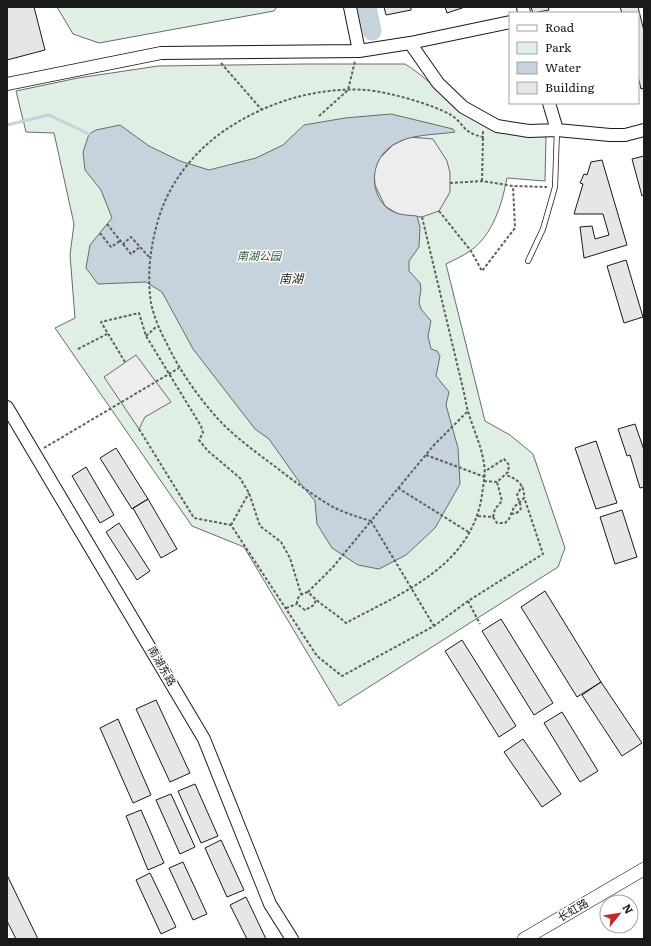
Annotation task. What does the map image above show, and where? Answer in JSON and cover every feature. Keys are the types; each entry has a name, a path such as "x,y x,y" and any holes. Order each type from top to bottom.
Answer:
{"main road":[{"name":"长虹路","path":"524,939 644,870"}],"street":[{"path":"350,7 358,51"},
{"path":"7,84 161,53 358,51 410,43 509,22"},
{"path":"410,43 438,83 463,107 497,126 529,131 557,130 610,135 625,135 644,130"},
{"path":"549,104 557,130"},
{"name":"南湖东路","path":"8,412 35,453 204,739 270,904 292,939"}],"lane":[{"path":"528,261 543,229 555,187 557,130"}],"path":[{"path":"319,116 348,90 358,51"},
{"path":"212,52 261,109"},
{"path":"434,626 371,521 334,507 298,483 247,445 219,420 179,368 158,326 151,303 150,258 153,239 166,198 180,174 194,157 220,132 261,109 284,100 310,94 348,90 368,90 389,94 429,106 452,116 470,134 483,137"},
{"path":"482,118 482,181"},
{"path":"450,183 482,181 512,186 555,187"},
{"path":"439,211 471,251 482,271 515,228 512,186"},
{"path":"308,592 316,600 332,610 346,623 412,588 443,565 459,549 470,533 478,516 484,481 484,464 467,412 465,397 422,217"},
{"path":"107,224 131,254 140,247"},
{"path":"100,233 111,247 120,241"},
{"path":"123,244 131,237 150,258"},
{"path":"126,362 107,334 101,322 139,313 146,336 202,426 203,433 199,440 208,451 240,478 249,493 260,526 281,542 290,558 300,594"},
{"path":"146,336 158,326"},
{"path":"78,349 107,334"},
{"path":"35,453 179,368"},
{"path":"296,604 300,594 308,592 333,567 426,455 467,412"},
{"path":"139,428 194,518 231,525 317,656 342,676 434,626 468,601 543,554 524,497 524,490 513,477 505,475"},
{"path":"426,455 484,477"},
{"path":"484,472 504,459 509,465 508,472 497,482 484,481"},
{"path":"497,482 502,501 495,509 493,517 497,523 505,523 509,519 514,507 524,497"},
{"path":"511,514 521,510 517,495 522,486"},
{"path":"398,488 470,533"},
{"path":"231,525 249,493"},
{"path":"478,516 493,517"},
{"path":"296,604 305,610 314,605 316,600"},
{"path":"468,601 480,624"},
{"path":"286,608 296,604"}],"green space":[{"path":"57,7 277,7 274,11 99,43 73,34"},
{"name":"南湖公园","path":"405,64 416,71 467,115 479,122 503,132 546,137 545,181 507,178 499,208 485,236 470,251 446,264 485,421 510,435 533,454 565,548 558,567 339,706 244,547 192,526 55,328 75,318 70,255 74,224 54,133 26,132 16,91 78,78 158,66"}],"shaded area":[{"path":"409,137 433,139 447,161 450,173 450,192 439,211 422,217 400,215 385,206 375,185 374,171 379,159 393,145"},
{"path":"136,355 171,402 145,417 139,429 104,377"}],"water":[{"name":"南湖","path":"391,114 453,129 455,132 414,137 399,141 380,157 375,174 375,182 376,191 388,209 400,214 417,216 420,227 419,247 409,261 409,271 420,283 421,289 419,302 421,309 431,321 428,336 431,349 437,351 440,356 436,376 449,392 446,405 458,448 460,484 435,528 406,555 379,569 358,565 332,548 317,524 315,501 300,483 269,439 255,429 193,349 162,292 146,282 98,284 86,268 90,245 112,218 101,190 85,170 83,152 89,134 96,130 120,125 149,146 180,161 209,170 256,158 283,145 304,125 345,118"}],"building":[{"path":"7,7 34,7 45,50 7,60"},
{"path":"384,7 411,7 411,10 386,15"},
{"path":"445,7 465,7 447,13"},
{"path":"531,7 548,7 549,10 538,12 533,12"},
{"path":"620,7 638,7 644,31 644,88 641,89 639,80 639,12 622,12"},
{"path":"644,156 644,195 642,196 632,159"},
{"path":"602,160 627,245 584,258 580,227 592,226 595,239 609,235 603,214 574,214 583,184 580,183 584,174 587,175 591,162"},
{"path":"626,260 643,317 624,323 607,266"},
{"path":"635,424 644,450 644,487 640,488 630,455 627,456 618,429"},
{"path":"596,441 617,503 596,509 575,448"},
{"path":"116,448 148,499 132,509 100,458"},
{"path":"86,467 114,515 100,523 72,476"},
{"path":"148,499 177,549 161,558 133,508"},
{"path":"622,510 637,557 615,564 600,517"},
{"path":"119,523 150,571 137,580 106,532"},
{"path":"545,591 601,682 577,697 521,607"},
{"path":"501,619 553,703 534,715 482,631"},
{"path":"462,640 516,726 499,737 445,651"},
{"path":"601,682 642,743 622,756 582,695"},
{"path":"156,700 190,773 170,782 136,709"},
{"path":"562,712 598,771 580,782 544,723"},
{"path":"118,719 151,795 133,803 100,728"},
{"path":"523,739 561,794 542,807 504,752"},
{"path":"195,784 218,836 201,843 178,791"},
{"path":"171,794 195,847 180,854 156,800"},
{"path":"141,810 164,863 148,870 126,816"},
{"path":"221,840 244,890 227,897 205,848"},
{"path":"183,862 207,914 193,920 169,868"},
{"path":"150,873 176,927 161,934 136,880"},
{"path":"7,875 38,939 16,939 7,921"},
{"path":"246,897 266,939 247,939 230,905"}],"waterway":[{"path":"367,7 372,31"},
{"path":"7,125 49,115 89,134"}]}
